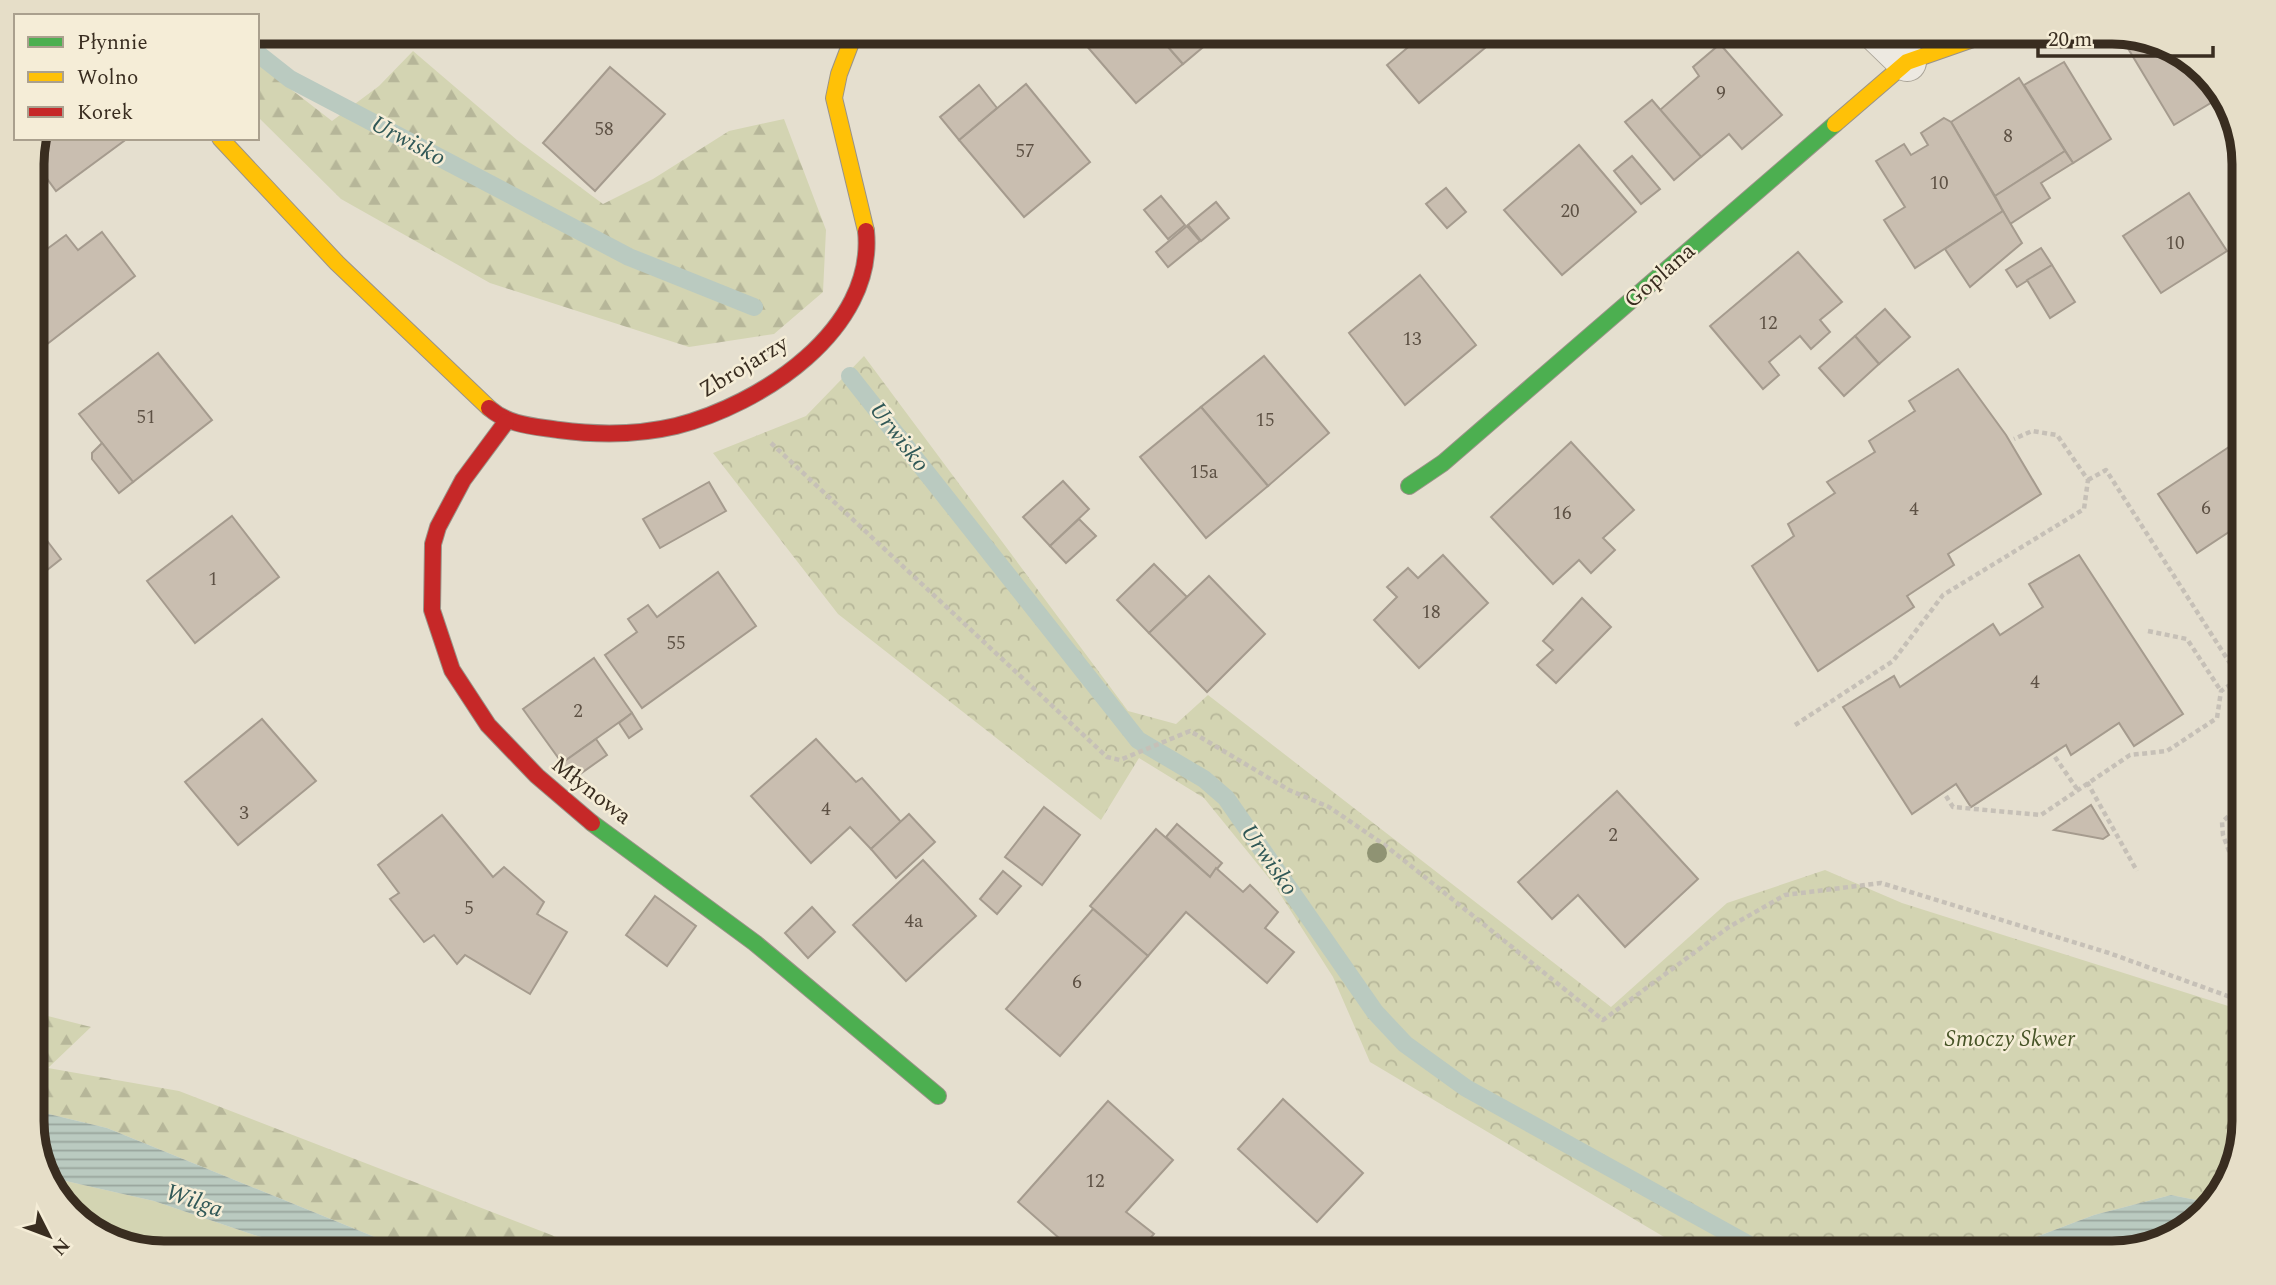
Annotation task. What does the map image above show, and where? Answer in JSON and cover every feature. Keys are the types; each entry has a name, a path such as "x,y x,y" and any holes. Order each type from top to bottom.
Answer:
{"street":[{"name":"Zbrojarzy","path":"506,422 590,435 642,432 696,421 734,405 785,374 820,346 845,316 863,276 867,248 861,204 834,96 851,44"},
{"path":"1888,44 1907,62"},
{"name":"Goplana","path":"1409,486 1443,463 1907,62 1959,44"},
{"path":"222,140 385,314 506,422"},
{"name":"Młynowa","path":"506,422 446,507 433,544 431,596 440,635 466,698 508,749 551,791 754,942 938,1096"}],"path":[{"path":"734,405 769,442 1107,757 1120,760 1189,731 1289,790 1329,807 1386,846 1603,1020 1730,927 1785,895 1881,883 2109,953 2232,998"},
{"path":"1795,725 1893,661 1943,595 2084,509 2088,480 2057,435 2032,430 2014,439"},
{"path":"2088,480 2106,470 2232,666"},
{"path":"1946,796 1953,807 2041,815 2130,755 2167,751 2217,718 2221,691 2186,639 2148,631"},
{"path":"2221,691 2232,683"},
{"path":"2055,757 2077,789"},
{"path":"2087,782 2137,872"},
{"path":"2232,814 2222,822 2223,835 2232,859"}],"green space":[{"path":"413,51 517,140 603,204 653,179 729,131 784,119 826,230 823,292 774,334 689,347 490,283 341,199 259,118 259,65 332,121 379,86"},
{"name":"Smoczy Skwer","path":"864,356 1128,711 1176,724 1208,695 1611,1007 1727,903 1825,870 1902,903 2232,1007 2231,1137 2223,1167 2216,1181 2201,1201 2171,1195 2094,1215 2026,1241 1671,1241 1370,1062 1333,977 1273,883 1204,798 1139,758 1101,820 838,614 713,453 806,416"},
{"path":"44,1015 91,1027 48,1068 179,1091 567,1241 385,1241 107,1128 44,1113"},
{"path":"59,1180 154,1201 276,1241 164,1241 133,1237 91,1217 84,1211 84,1201 75,1201"}],"water":[{"name":"Wilga","path":"44,1113 107,1128 385,1241 276,1241 154,1201 59,1180 46,1145"},
{"path":"2171,1195 2201,1201 2172,1225 2143,1237 2113,1241 2026,1241 2094,1215"}],"building":[{"path":"1085,44 1166,44 1183,64 1136,103"},
{"path":"1166,44 1207,44 1183,64"},
{"path":"1412,44 1490,44 1419,103 1387,65"},
{"path":"1720,44 1782,115 1742,149 1729,134 1701,157 1660,110 1699,76 1693,67"},
{"path":"2126,45 2158,53 2185,68 2214,101 2174,125"},
{"path":"2064,62 2111,139 2073,163 2024,85"},
{"path":"610,67 665,114 595,191 543,143"},
{"path":"2019,78 2065,151 1995,196 1951,122"},
{"path":"1026,84 1090,162 1024,217 959,140"},
{"path":"979,85 997,108 959,140 940,117"},
{"path":"1652,100 1701,157 1674,180 1625,122"},
{"path":"1944,118 1951,122 2003,211 1915,268 1884,220 1905,207 1876,161 1904,144 1911,155 1928,145 1921,133"},
{"path":"47,140 125,140 56,191 44,174"},
{"path":"1579,145 1636,212 1562,275 1504,210"},
{"path":"2065,151 2073,163 2041,183 2050,198 2010,224 1995,196"},
{"path":"1632,156 1660,189 1641,204 1614,171"},
{"path":"1446,188 1466,212 1447,228 1426,204"},
{"path":"2189,193 2227,251 2161,293 2123,236"},
{"path":"1161,196 1185,225 1168,239 1144,210"},
{"path":"1216,202 1229,218 1201,241 1188,225"},
{"path":"2003,211 2022,243 1970,287 1945,249"},
{"path":"1187,226 1200,241 1168,267 1156,252"},
{"path":"102,232 135,276 44,346 44,251 66,235 78,250"},
{"path":"2041,248 2052,265 2017,287 2006,270"},
{"path":"1798,252 1842,302 1820,320 1830,332 1811,349 1800,336 1769,362 1779,375 1763,389 1710,326"},
{"path":"2052,265 2075,302 2050,318 2027,280"},
{"path":"1420,275 1476,345 1405,405 1349,333"},
{"path":"1885,309 1910,337 1879,364 1855,336"},
{"path":"1855,336 1879,364 1844,396 1819,368"},
{"path":"158,353 212,420 133,482 79,414"},
{"path":"1264,356 1329,433 1268,486 1201,407"},
{"path":"1958,369 2006,435 2041,494 1948,554 1954,565 1907,596 1914,607 1818,671 1752,566 1794,536 1788,524 1835,493 1827,482 1875,452 1869,441 1915,411 1909,401"},
{"path":"1201,407 1268,486 1206,538 1140,457"},
{"path":"1571,442 1634,510 1603,538 1615,550 1591,573 1579,560 1553,584 1491,517"},
{"path":"102,443 133,482 119,493 92,459 92,453"},
{"path":"2232,445 2232,530 2197,553 2158,494"},
{"path":"1063,481 1089,509 1050,546 1023,517"},
{"path":"709,482 726,511 660,548 643,519"},
{"path":"232,516 279,577 195,643 147,581"},
{"path":"1079,519 1096,536 1066,563 1050,546"},
{"path":"44,537 61,559 44,572"},
{"path":"1443,555 1488,603 1419,668 1374,620 1397,597 1387,587 1408,568 1418,578"},
{"path":"2079,555 2183,714 2134,746 2119,723 2071,755 2066,745 1971,807 1956,784 1912,814 1843,707 1894,676 1900,687 1993,624 2000,635 2043,607 2029,584"},
{"path":"1154,564 1187,597 1149,633 1117,600"},
{"path":"718,572 756,626 642,708 605,655 637,632 628,619 648,605 657,617"},
{"path":"1209,576 1265,634 1207,692 1149,633"},
{"path":"1582,598 1611,627 1556,683 1537,665 1553,650 1543,641"},
{"path":"594,658 632,713 562,763 523,709"},
{"path":"632,713 642,729 629,738 619,723"},
{"path":"262,719 316,781 238,845 185,782"},
{"path":"596,739 607,755 573,779 562,763"},
{"path":"816,739 856,782 862,778 901,822 871,849 850,827 811,863 751,796"},
{"path":"1617,791 1698,879 1625,947 1578,895 1552,919 1518,882"},
{"path":"2091,805 2109,835 2103,839 2054,830"},
{"path":"1044,807 1080,835 1042,885 1005,857"},
{"path":"909,814 935,842 896,878 871,849"},
{"path":"442,815 493,877 504,867 544,902 537,914 567,932 530,994 465,955 457,964 434,935 424,942 390,899 399,893 378,865"},
{"path":"1177,824 1222,863 1210,877 1166,837"},
{"path":"1156,829 1210,877 1216,868 1243,892 1250,885 1278,912 1265,928 1294,952 1267,983 1186,912 1148,956 1090,906"},
{"path":"923,860 976,916 906,981 853,925"},
{"path":"1003,871 1021,886 997,914 980,899"},
{"path":"655,896 696,926 667,966 626,935"},
{"path":"812,907 835,932 808,958 785,933"},
{"path":"1093,909 1148,956 1060,1056 1006,1009"},
{"path":"1283,1099 1363,1173 1317,1222 1238,1149"},
{"path":"1108,1101 1173,1160 1126,1212 1154,1234 1148,1241 1062,1241 1018,1202"}],"waterway":[{"name":"Urwisko","path":"259,55 290,79 629,257 754,307"},
{"name":"Urwisko","path":"850,376 1138,740 1204,779 1226,798 1375,1012 1405,1044 1466,1088 1742,1241"}],"traffic: fast":[{"path":"1409,486 1443,463 1835,124"},
{"path":"592,823 755,943 938,1096"}],"traffic: slow":[{"path":"850,44 839,74 834,98 866,231"},
{"path":"1835,124 1907,62 1959,44"},
{"path":"222,140 337,263 489,408"}],"traffic: jam":[{"path":"489,408 514,422 531,426 573,432 618,433 676,426 709,416 743,401 806,358 832,331 852,300 864,267 866,231"},
{"path":"506,422 463,480 438,527 433,544 432,610 452,670 488,725 537,776 592,823"}]}
